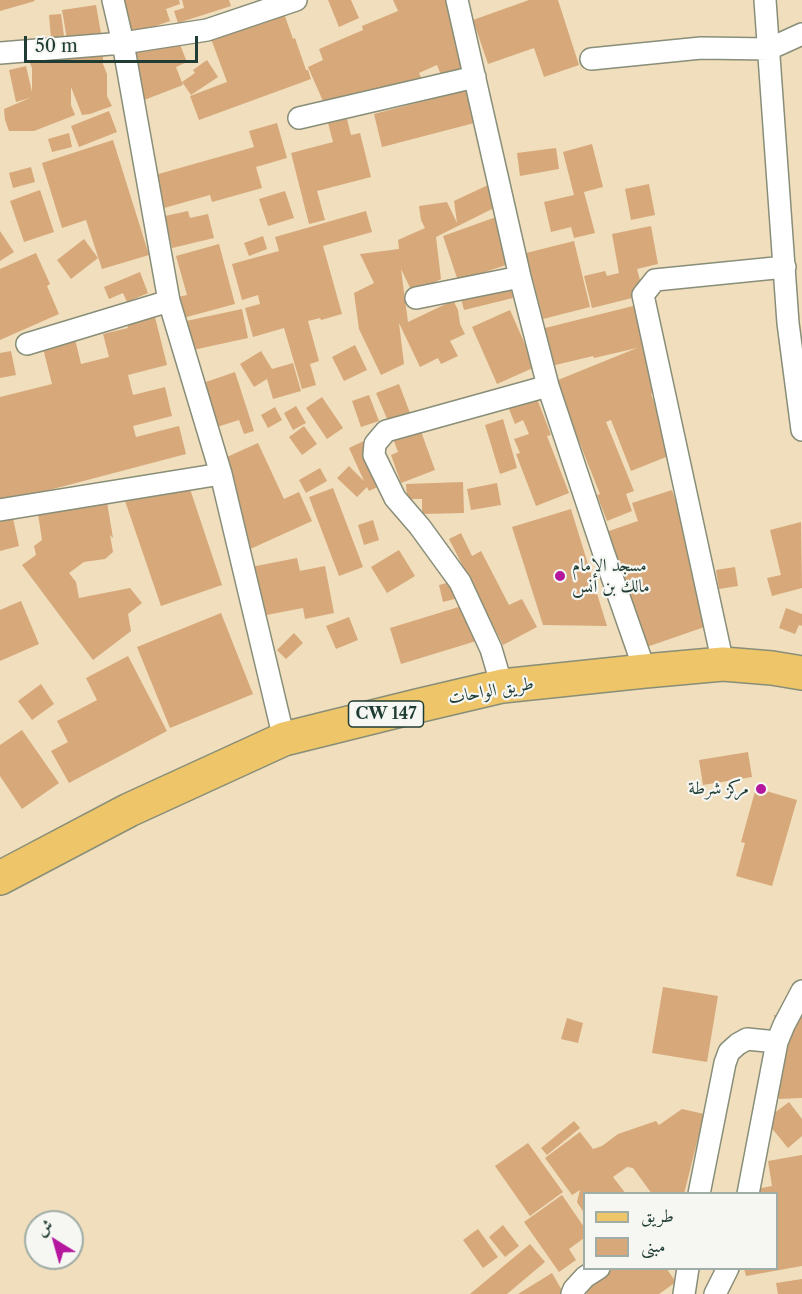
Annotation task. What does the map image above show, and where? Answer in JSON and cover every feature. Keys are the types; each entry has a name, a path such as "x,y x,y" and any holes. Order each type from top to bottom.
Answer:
{"main road":[{"name":"طريق الواحات","path":"0,878 129,810 284,739 502,686 723,664 802,673"}],"street":[{"path":"113,0 123,43 169,301 220,474 284,739"},
{"path":"0,53 123,43 207,30 296,0"},
{"path":"457,0 520,278 548,386 645,671"},
{"path":"765,0 788,323 802,430"},
{"path":"591,59 701,48 769,49 802,34"},
{"path":"299,118 475,77"},
{"path":"723,664 643,295 655,280 784,267"},
{"path":"416,298 520,278"},
{"path":"27,344 169,301"},
{"path":"502,686 491,649 460,582 420,527 395,498 374,455 375,444 386,430 548,386"},
{"path":"0,510 220,474"},
{"path":"748,1192 777,1042 802,991"},
{"path":"699,1192 725,1062 729,1052 747,1039 777,1042"},
{"path":"572,1294 585,1277 597,1270"},
{"path":"684,1294 687,1270"},
{"path":"715,1294 727,1270"}],"building":[{"path":"0,0 34,0 35,1 0,11"},
{"path":"119,0 179,0 180,4 166,9 170,21 130,35"},
{"path":"182,0 229,0 231,6 178,23 174,11 184,8"},
{"path":"328,0 351,0 359,18 339,27"},
{"path":"393,0 456,0 476,71 445,85 437,65 419,73 424,84 330,117 308,67 323,60 319,49 363,30 362,26 398,11"},
{"path":"529,0 558,0 579,65 544,77 534,48 488,64 473,20"},
{"path":"280,2 311,79 199,120 190,96 227,82 210,36"},
{"path":"96,5 101,33 67,39 62,10"},
{"path":"61,14 64,36 51,38 49,15"},
{"path":"175,32 187,62 176,67 183,85 139,102 124,64 138,59 134,49"},
{"path":"103,50 103,64 107,74 107,96 112,106 82,115 71,87 71,105 75,115 34,131 9,131 4,109 30,98 16,102 9,70 26,66 32,92 32,68 25,51"},
{"path":"207,60 218,77 191,95 182,82 195,73 193,70"},
{"path":"474,88 482,121 382,147 374,114"},
{"path":"109,111 117,132 79,147 71,126"},
{"path":"347,119 351,135 360,133 371,177 317,191 325,220 309,224 291,153 333,142 328,123"},
{"path":"277,123 287,158 256,167 262,188 212,202 210,195 164,208 155,175 254,147 249,131"},
{"path":"69,133 72,147 52,152 48,139"},
{"path":"113,140 149,255 102,269 86,220 62,228 42,163"},
{"path":"592,144 603,187 584,192 595,233 574,238 571,227 551,232 544,202 574,195 563,152"},
{"path":"556,148 559,169 520,176 517,153"},
{"path":"31,167 35,182 13,188 9,173"},
{"path":"649,184 655,215 631,220 625,189"},
{"path":"488,185 498,206 436,237 441,279 413,294 401,269 408,322 450,302 449,292 458,310 460,324 465,334 450,341 458,356 441,364 438,358 420,367 399,323 404,364 381,375 359,329 354,293 374,283 360,254 399,249 398,240 425,228 419,206 447,202 457,223 454,201"},
{"path":"40,190 54,232 24,242 10,201"},
{"path":"285,191 294,218 268,226 259,199"},
{"path":"188,211 190,218 208,214 214,238 172,248 165,216"},
{"path":"366,211 372,232 323,246 342,314 308,321 319,361 310,364 316,385 302,389 284,328 253,337 245,308 260,304 258,295 242,300 232,264 279,251 275,237"},
{"path":"499,216 515,262 458,281 443,236"},
{"path":"651,226 658,264 637,269 644,295 592,308 584,276 605,271 607,276 619,273 612,234"},
{"path":"0,231 14,252 0,261"},
{"path":"263,236 267,249 249,256 244,243"},
{"path":"84,239 98,258 71,279 57,260"},
{"path":"574,241 590,307 543,319 526,253"},
{"path":"219,244 235,304 183,318 178,297 187,295 176,256"},
{"path":"36,253 50,284 47,286 59,314 0,340 0,269"},
{"path":"140,272 148,293 127,302 123,293 109,299 104,287"},
{"path":"508,275 513,298 464,310 458,287"},
{"path":"645,303 655,343 642,346 660,391 651,394 668,436 681,451 631,471 611,420 606,422 634,491 626,494 632,511 607,521 597,495 600,494 566,409 548,384 637,348 547,367 537,330"},
{"path":"152,305 167,365 128,375 133,395 165,387 172,416 133,426 136,437 179,426 186,454 0,503 0,397 52,384 43,348 75,339 81,364 109,357 103,334 128,328 124,312"},
{"path":"242,309 248,338 193,350 186,321"},
{"path":"510,310 535,367 497,384 472,327"},
{"path":"355,345 367,370 344,381 332,357"},
{"path":"11,351 16,375 0,378 0,353"},
{"path":"261,351 272,369 293,363 301,391 273,399 267,379 254,387 240,364"},
{"path":"235,372 254,431 244,434 239,420 214,428 200,384"},
{"path":"531,383 551,435 547,436 569,493 536,506 516,454 520,453 514,439 529,434 523,420 515,424 503,394"},
{"path":"399,384 410,413 388,421 376,393"},
{"path":"369,395 379,421 361,427 352,401"},
{"path":"322,397 343,428 327,439 306,408"},
{"path":"296,406 306,423 293,430 284,413"},
{"path":"275,407 282,420 268,428 261,415"},
{"path":"503,419 517,468 500,474 485,425"},
{"path":"304,426 317,444 302,455 289,437"},
{"path":"419,426 435,470 401,483 391,455 398,452 392,436"},
{"path":"368,439 388,482 369,491 367,487 357,497 337,478 349,466 364,481 349,448"},
{"path":"258,443 284,499 299,492 312,521 248,550 209,465"},
{"path":"320,468 327,481 306,493 299,480"},
{"path":"186,477 222,585 161,606 124,498"},
{"path":"463,482 464,513 422,514 422,499 407,499 406,484"},
{"path":"497,483 501,505 471,510 467,489"},
{"path":"333,488 363,567 339,576 309,497"},
{"path":"672,490 716,623 638,650 600,534 638,521 632,503"},
{"path":"106,496 113,552 105,559 84,562 69,573 76,582 79,598 130,588 142,603 128,614 131,631 93,660 22,565 36,555 34,546 42,540 37,507"},
{"path":"11,509 19,546 0,551 0,511"},
{"name":"مسجد الإمام مالك بن أنس","path":"571,509 607,626 543,625 512,527"},
{"path":"373,520 379,540 364,545 358,525"},
{"path":"801,522 802,588 772,596 767,578 781,575 770,530"},
{"path":"461,533 472,556 481,551 509,605 522,599 537,627 503,645 449,539"},
{"path":"399,550 415,576 387,593 371,567"},
{"path":"297,558 300,571 325,566 334,613 305,619 303,608 256,617 246,568"},
{"path":"735,567 738,586 719,589 716,570"},
{"path":"458,580 462,597 443,602 439,585"},
{"path":"21,601 39,644 0,661 0,610"},
{"path":"475,602 486,638 401,664 390,628"},
{"path":"786,608 802,614 802,625 799,625 795,634 779,628"},
{"path":"221,613 253,694 170,728 137,647"},
{"path":"349,617 358,640 336,649 326,626"},
{"path":"294,633 303,643 286,659 277,650"},
{"path":"128,656 167,731 69,783 51,751 68,742 57,721 97,700 86,678"},
{"path":"41,684 54,704 32,720 18,701"},
{"path":"22,730 59,783 22,809 0,776 0,745"},
{"path":"748,752 752,777 703,785 699,760"},
{"path":"756,788 797,800 772,886 736,876 745,843 741,842"},
{"path":"663,987 718,996 707,1062 652,1053"},
{"path":"802,1013 802,1098 779,1099 774,1015"},
{"path":"567,1018 583,1023 578,1043 561,1039"},
{"path":"789,1102 802,1119 802,1136 788,1148 765,1120"},
{"path":"682,1109 704,1114 684,1192 651,1192 633,1168 627,1167 613,1177 624,1192 583,1192 583,1211 577,1202 580,1190 572,1195 545,1158 580,1132 593,1149 602,1146 618,1134 656,1121 659,1125"},
{"path":"574,1121 580,1128 547,1155 541,1148"},
{"path":"528,1143 563,1192 530,1216 495,1166"},
{"path":"802,1155 802,1266 746,1276 744,1270 778,1270 778,1192 741,1192 772,1186 768,1161"},
{"path":"562,1195 583,1226 583,1239 569,1249 576,1260 559,1272 524,1222"},
{"path":"503,1225 519,1246 505,1257 489,1237"},
{"path":"478,1229 498,1257 483,1268 463,1240"},
{"path":"530,1244 545,1262 507,1294 470,1294"},
{"path":"583,1267 583,1270 607,1272 610,1270 667,1270 676,1282 659,1294 587,1294 573,1274"},
{"path":"552,1273 564,1294 518,1294"},
{"path":"802,1279 802,1294 778,1294 776,1283"}],"place":[{"name":"مسجد الإمام مالك بن أنس","path":"560,576"},
{"name":"مركز شرطة","path":"761,789"}]}
